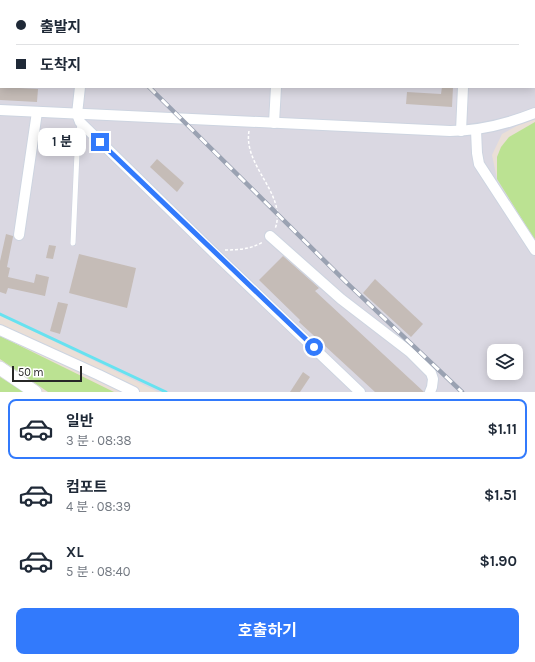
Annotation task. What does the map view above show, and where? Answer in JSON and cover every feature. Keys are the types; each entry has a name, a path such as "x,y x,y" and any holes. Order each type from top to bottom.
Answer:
{"street":[{"path":"80,88 79,118 211,250 360,392"},
{"path":"274,123 276,88"},
{"path":"460,131 463,88"},
{"path":"0,110 37,112 79,118 251,122 460,131 498,126 535,113"},
{"path":"19,235 37,112"},
{"path":"476,130 477,153 480,164 535,250"},
{"path":"270,236 341,299 410,352 431,373 433,379 430,392"},
{"path":"0,330 134,392"},
{"path":"0,368 35,392"}],"lane":[{"path":"73,243 79,118"}],"path":[{"path":"211,250 248,249 256,246 270,236 277,224 275,203 270,190 254,161 248,136 251,122"}],"shaded area":[{"path":"0,88 535,88 535,116 502,134 492,155 497,179 535,240 535,392 158,392 0,315"}],"green space":[{"path":"535,122 535,240 497,179 497,157 501,147 509,137"},
{"path":"0,336 114,392 48,392 0,359"},
{"path":"0,377 24,392 0,392"}],"building":[{"path":"0,88 38,89 37,102 0,100"},
{"path":"442,88 453,88 452,107 406,104 407,92 441,94"},
{"path":"157,159 184,183 177,192 150,167"},
{"path":"6,234 13,236 7,267 10,268 8,277 34,283 36,274 49,277 45,296 8,288 6,294 0,292 0,261"},
{"path":"49,245 56,246 53,259 46,258"},
{"path":"79,254 136,268 127,308 69,293"},
{"path":"283,256 319,288 315,291 424,392 375,392 299,322 300,320 259,280"},
{"path":"375,279 423,324 411,337 363,293"},
{"path":"58,302 68,304 60,334 50,331"},
{"path":"303,372 310,377 300,392 290,392"}],"waterway":[{"path":"0,314 166,392"}],"railway":[{"path":"150,88 347,283 462,392"}],"route":[{"path":"100,142 211,250 314,347"}]}
